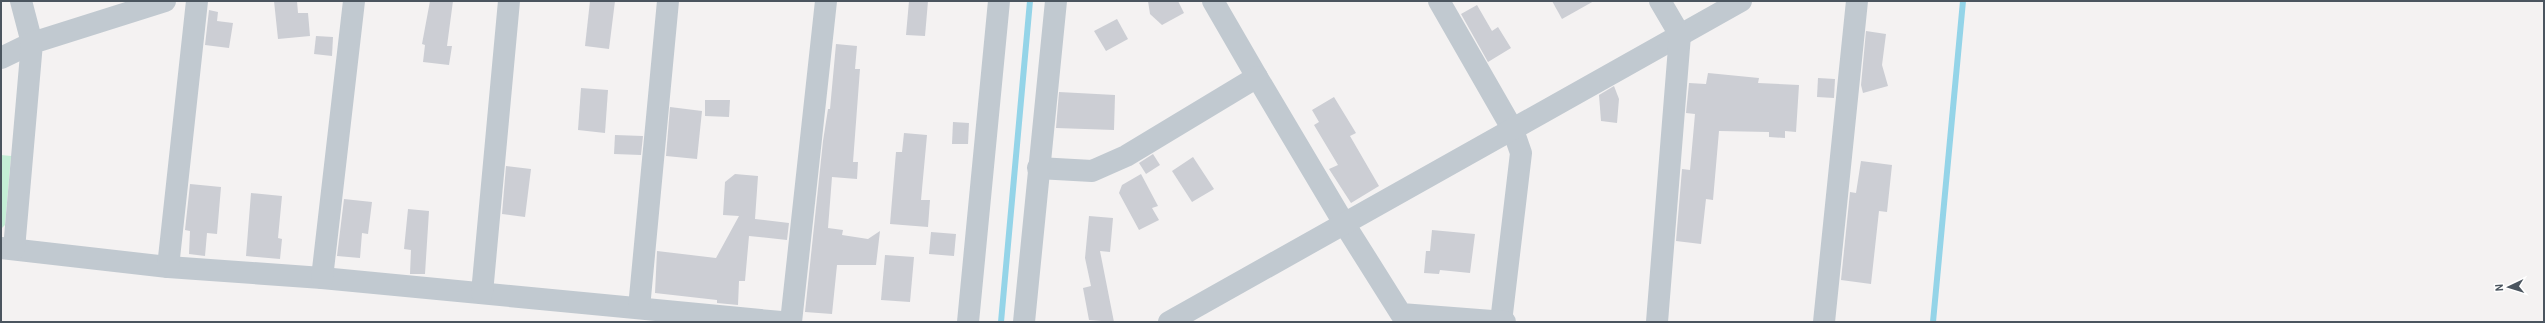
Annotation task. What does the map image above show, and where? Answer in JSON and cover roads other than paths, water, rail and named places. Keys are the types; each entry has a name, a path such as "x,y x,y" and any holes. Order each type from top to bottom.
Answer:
{"street":[{"path":"21,1 32,43 8,248 168,267 322,278 781,322"},
{"path":"1,58 32,43 165,1"},
{"path":"168,267 197,1"},
{"path":"322,278 354,1"},
{"path":"482,293 509,1"},
{"path":"639,308 668,1"},
{"path":"791,322 826,1"},
{"path":"968,322 999,1"},
{"path":"1024,322 1038,168 1056,1"},
{"path":"1213,1 1345,225 1401,314 1505,322"},
{"path":"1439,1 1512,130 1521,153 1501,322"},
{"path":"1656,322 1680,35 1660,1"},
{"path":"1169,322 1345,225 1741,1"},
{"path":"1824,322 1857,1"},
{"path":"1038,168 1092,172 1126,156 1257,77"}],"waterway":[{"path":"1001,322 1030,1"},
{"path":"1933,322 1963,1"}]}
